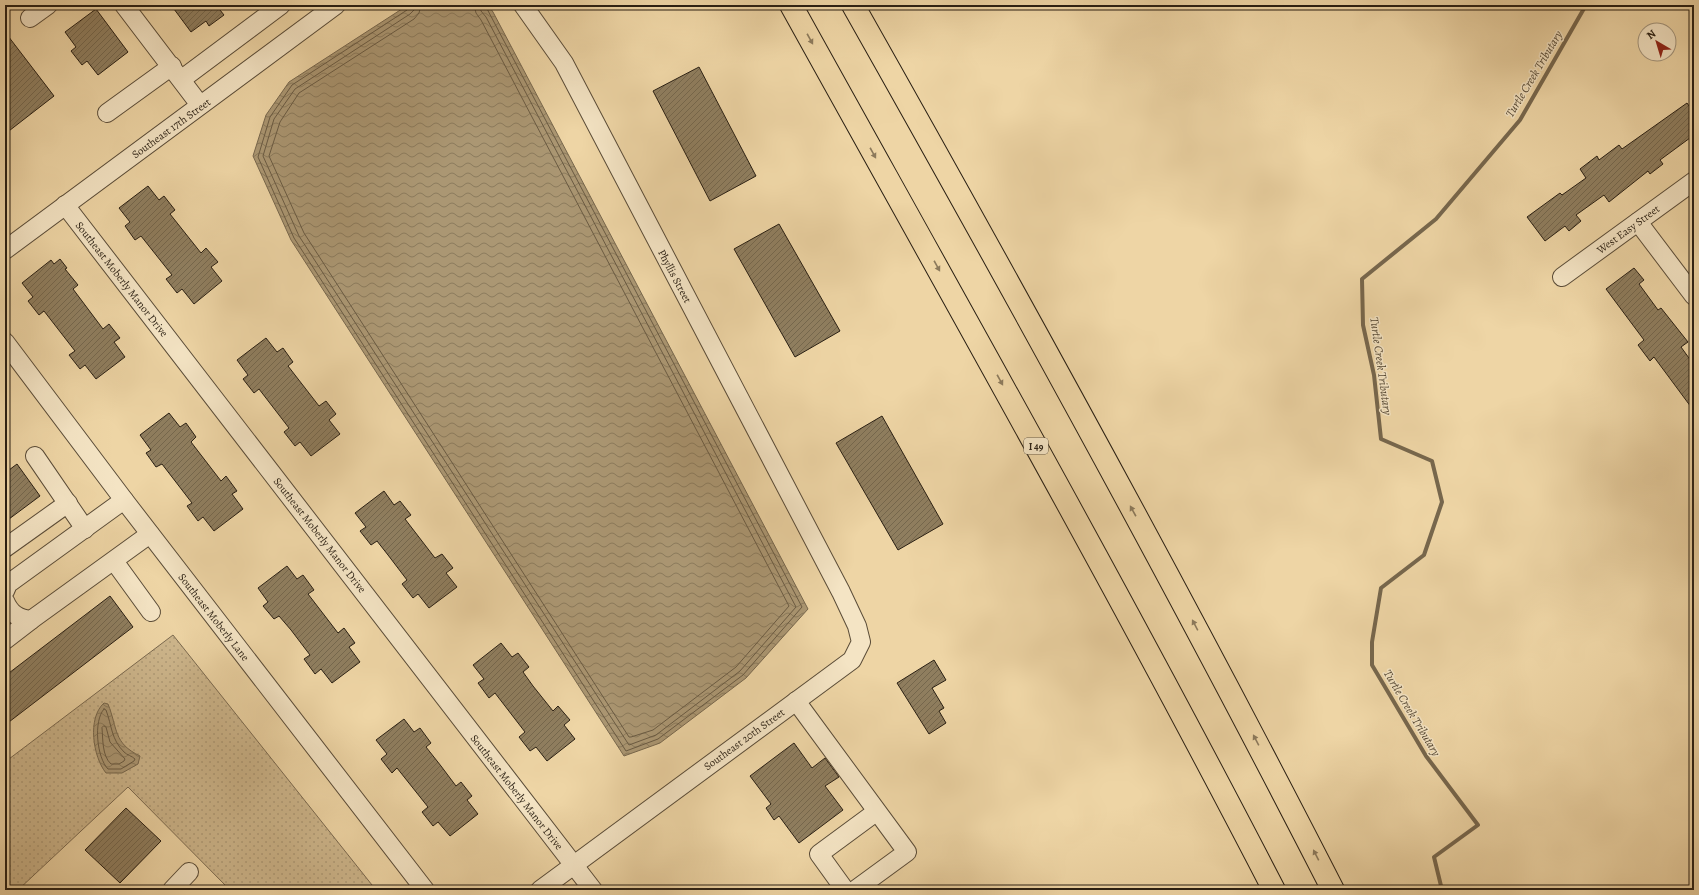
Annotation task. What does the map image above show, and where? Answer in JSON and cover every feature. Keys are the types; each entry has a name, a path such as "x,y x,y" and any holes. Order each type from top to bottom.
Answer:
{"highway":[{"name":"I 49","path":"791,5 1066,498 1225,794 1274,890"},
{"path":"853,5 1157,554 1334,890"}],"street":[{"path":"30,18 48,5"},
{"path":"124,5 200,105"},
{"path":"107,113 177,73 281,5"},
{"name":"Southeast 17th Street","path":"5,250 336,5"},
{"name":"Phyllis Street","path":"523,5 564,63 820,551"},
{"name":"West Easy Street","path":"1562,277 1694,181"},
{"name":"Southeast Moberly Manor Drive","path":"65,206 594,890"},
{"path":"1638,222 1694,296"},
{"name":"Southeast Moberly Lane","path":"5,342 150,534 425,890"},
{"path":"35,456 85,529"},
{"path":"5,591 8,584 124,500"},
{"path":"5,548 68,503"},
{"path":"5,640 150,534"},
{"name":"Southeast 20th Street","path":"540,890 852,660 861,642 853,619 820,551"},
{"path":"114,561 151,612"},
{"path":"5,601 13,614 22,619 31,620"},
{"path":"796,701 876,812 907,852 855,890"},
{"path":"845,890 818,854 876,812"},
{"path":"172,890 189,872"}],"shaded area":[{"path":"173,635 376,890 230,890 128,787 18,890 5,890 5,762"}],"water":[{"path":"408,5 488,5 493,12 808,609 746,678 660,743 624,756 291,240 253,156 266,115 289,82"},
{"path":"104,703 108,704 118,734 125,746 140,756 138,764 122,773 106,773 101,766 95,748 95,718"}],"building":[{"path":"171,5 216,5 224,15 209,26 206,21 191,32"},
{"path":"96,9 128,52 98,75 87,61 82,65 71,51 76,47 65,32"},
{"path":"5,32 54,96 5,134"},
{"path":"699,67 756,176 710,201 653,91"},
{"path":"1687,103 1694,113 1694,135 1660,160 1663,164 1650,174 1648,171 1609,202 1604,195 1576,215 1581,221 1569,231 1565,226 1545,241 1527,217 1560,193 1562,195 1586,178 1580,169 1597,156 1599,160 1619,145 1622,149"},
{"path":"148,186 159,200 164,196 175,210 170,214 201,253 206,248 218,262 211,267 222,281 194,304 182,289 177,293 166,279 172,275 141,236 135,240 125,226 130,222 119,208"},
{"path":"779,224 840,331 795,357 734,249"},
{"path":"60,259 67,268 65,269 78,285 73,289 103,329 109,324 120,338 114,342 125,357 96,379 85,365 80,369 69,355 75,351 44,311 39,315 28,301 33,297 22,283 51,260 54,264"},
{"path":"1634,268 1644,280 1639,284 1658,310 1661,308 1688,342 1681,347 1694,365 1694,411 1654,357 1650,361 1638,345 1644,340 1606,289"},
{"path":"266,338 277,352 283,348 293,362 288,366 319,406 326,401 336,414 329,420 340,434 311,456 300,442 295,446 284,432 289,428 259,389 254,393 243,379 248,375 237,360"},
{"path":"169,413 180,427 186,423 196,437 191,442 221,481 226,476 237,491 232,494 243,509 214,531 203,517 198,521 187,506 192,503 162,464 156,467 146,453 151,450 140,435"},
{"path":"882,416 943,524 898,550 836,443"},
{"path":"17,464 40,496 5,522 5,473"},
{"path":"384,491 394,505 400,501 411,515 405,519 435,558 442,554 453,568 446,573 457,587 429,608 418,594 413,598 402,584 407,580 377,541 371,545 360,531 366,527 355,513"},
{"path":"287,566 297,579 303,575 314,590 308,594 338,633 344,628 355,643 349,647 360,662 332,683 321,669 315,674 304,659 310,655 291,630 279,616 274,619 263,606 268,602 258,588"},
{"path":"110,596 133,627 5,725 5,676"},
{"path":"501,643 512,657 518,653 529,667 523,672 553,711 558,706 570,720 564,725 575,739 547,761 536,747 530,751 519,737 525,732 495,693 489,698 478,683 484,679 473,665"},
{"path":"934,660 946,680 932,688 944,708 939,711 946,723 929,734 897,683"},
{"path":"404,719 414,732 420,728 431,743 426,747 456,786 461,782 472,796 467,800 478,814 450,836 438,822 433,826 422,812 428,807 397,768 392,773 381,759 387,754 376,740"},
{"path":"794,743 812,768 825,758 839,777 825,786 843,810 799,843 779,816 774,820 766,808 771,804 750,776"},
{"path":"126,808 161,841 120,883 85,850"}],"waterway":[{"name":"Turtle Creek Tributary","path":"1442,890 1434,857 1478,825 1426,756 1372,665 1372,642 1381,588 1424,555 1442,502 1432,461 1381,439 1374,375 1363,325 1362,279 1436,219 1520,120 1586,5"}]}
